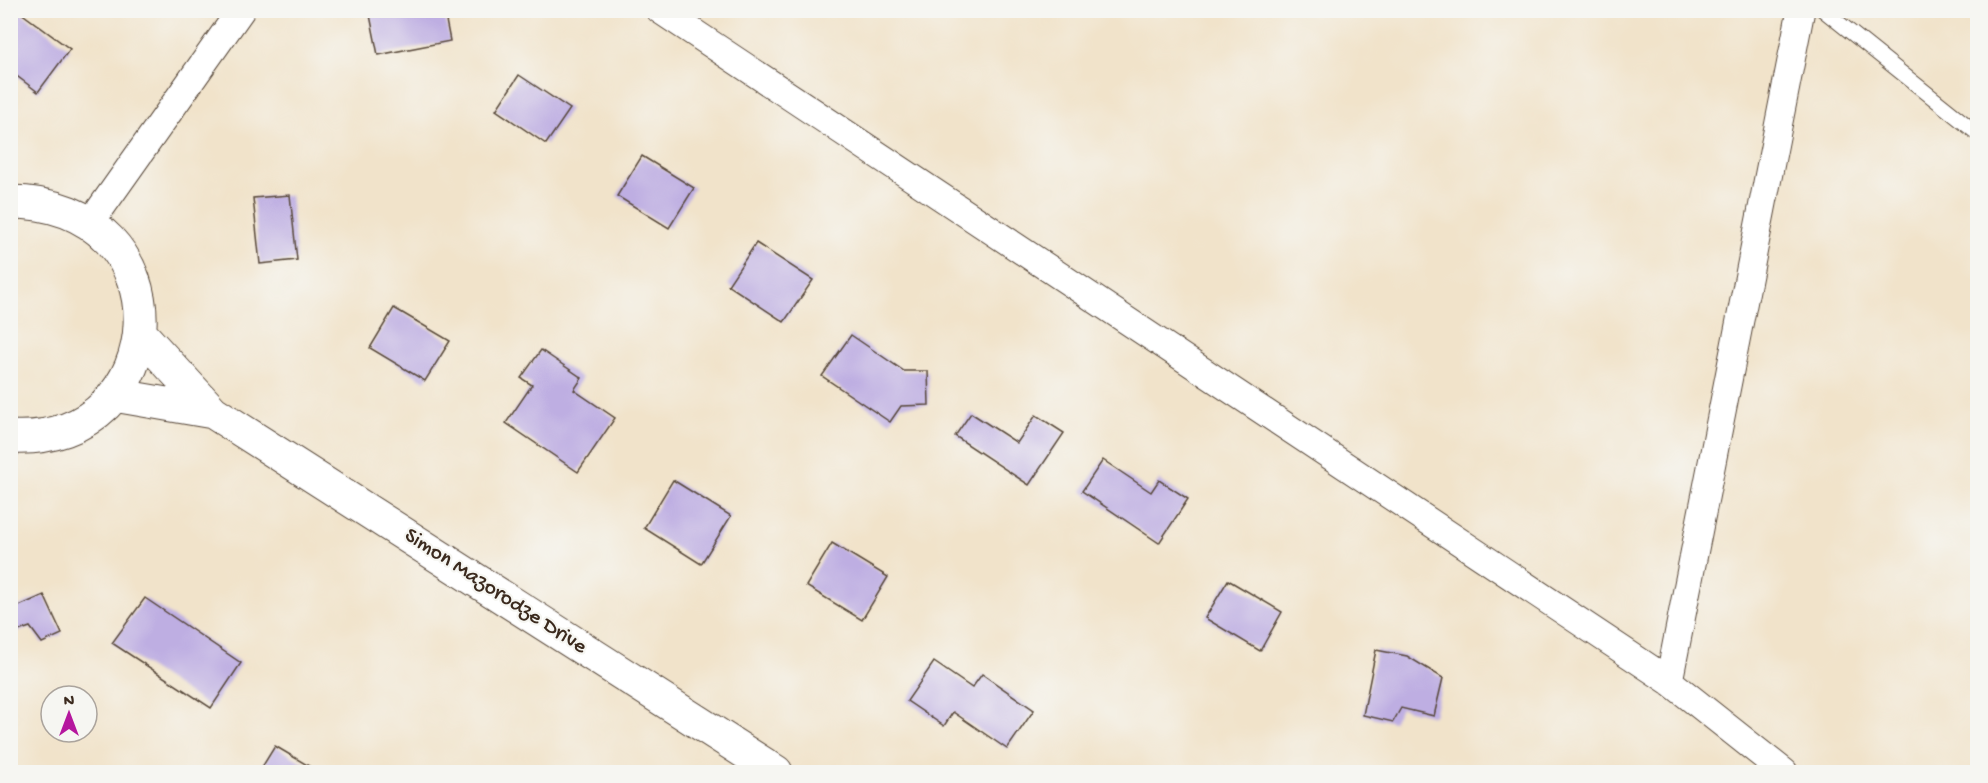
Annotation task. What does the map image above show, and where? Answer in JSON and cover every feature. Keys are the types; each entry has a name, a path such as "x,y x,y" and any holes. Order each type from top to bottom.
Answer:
{"street":[{"path":"91,222 241,10"},
{"path":"660,10 1669,681 1784,772"},
{"path":"1669,681 1809,12"},
{"path":"10,202 37,202 65,208 91,222 121,253 139,291 141,334 132,367 114,395 91,417 62,432 31,438 10,436"},
{"name":"Simon Mazorodze Drive","path":"141,334 213,412 776,772"},
{"name":"Simon Mazorodze Drive","path":"114,395 213,412"}],"lane":[{"path":"1809,12 1977,134"}],"building":[{"path":"10,10 17,10 70,49 38,92 14,74 10,79"},
{"path":"369,10 444,10 450,41 378,55"},
{"path":"519,75 570,109 546,144 496,110"},
{"path":"642,156 694,188 669,228 617,196"},
{"path":"290,195 297,260 260,264 253,198"},
{"path":"756,243 813,280 784,322 728,285"},
{"path":"394,308 450,341 425,381 370,348"},
{"path":"851,335 904,371 928,371 929,405 901,406 890,422 822,376"},
{"path":"541,350 582,378 574,390 615,418 578,472 506,423 532,385 521,378"},
{"path":"971,413 1017,443 1036,415 1064,433 1029,485 955,436"},
{"path":"1103,460 1151,492 1159,480 1188,499 1159,543 1082,491"},
{"path":"673,480 731,516 701,564 644,528"},
{"path":"832,543 888,577 862,620 806,586"},
{"path":"1228,580 1282,612 1260,651 1205,618"},
{"path":"44,595 62,634 42,643 30,627 10,634 10,604 17,607"},
{"path":"145,598 241,663 211,708 112,643"},
{"path":"1376,650 1407,656 1443,678 1434,716 1401,708 1393,722 1363,715"},
{"path":"934,662 972,688 982,674 1034,710 1007,749 953,712 944,726 907,701"},
{"path":"275,746 319,772 259,772"}]}
